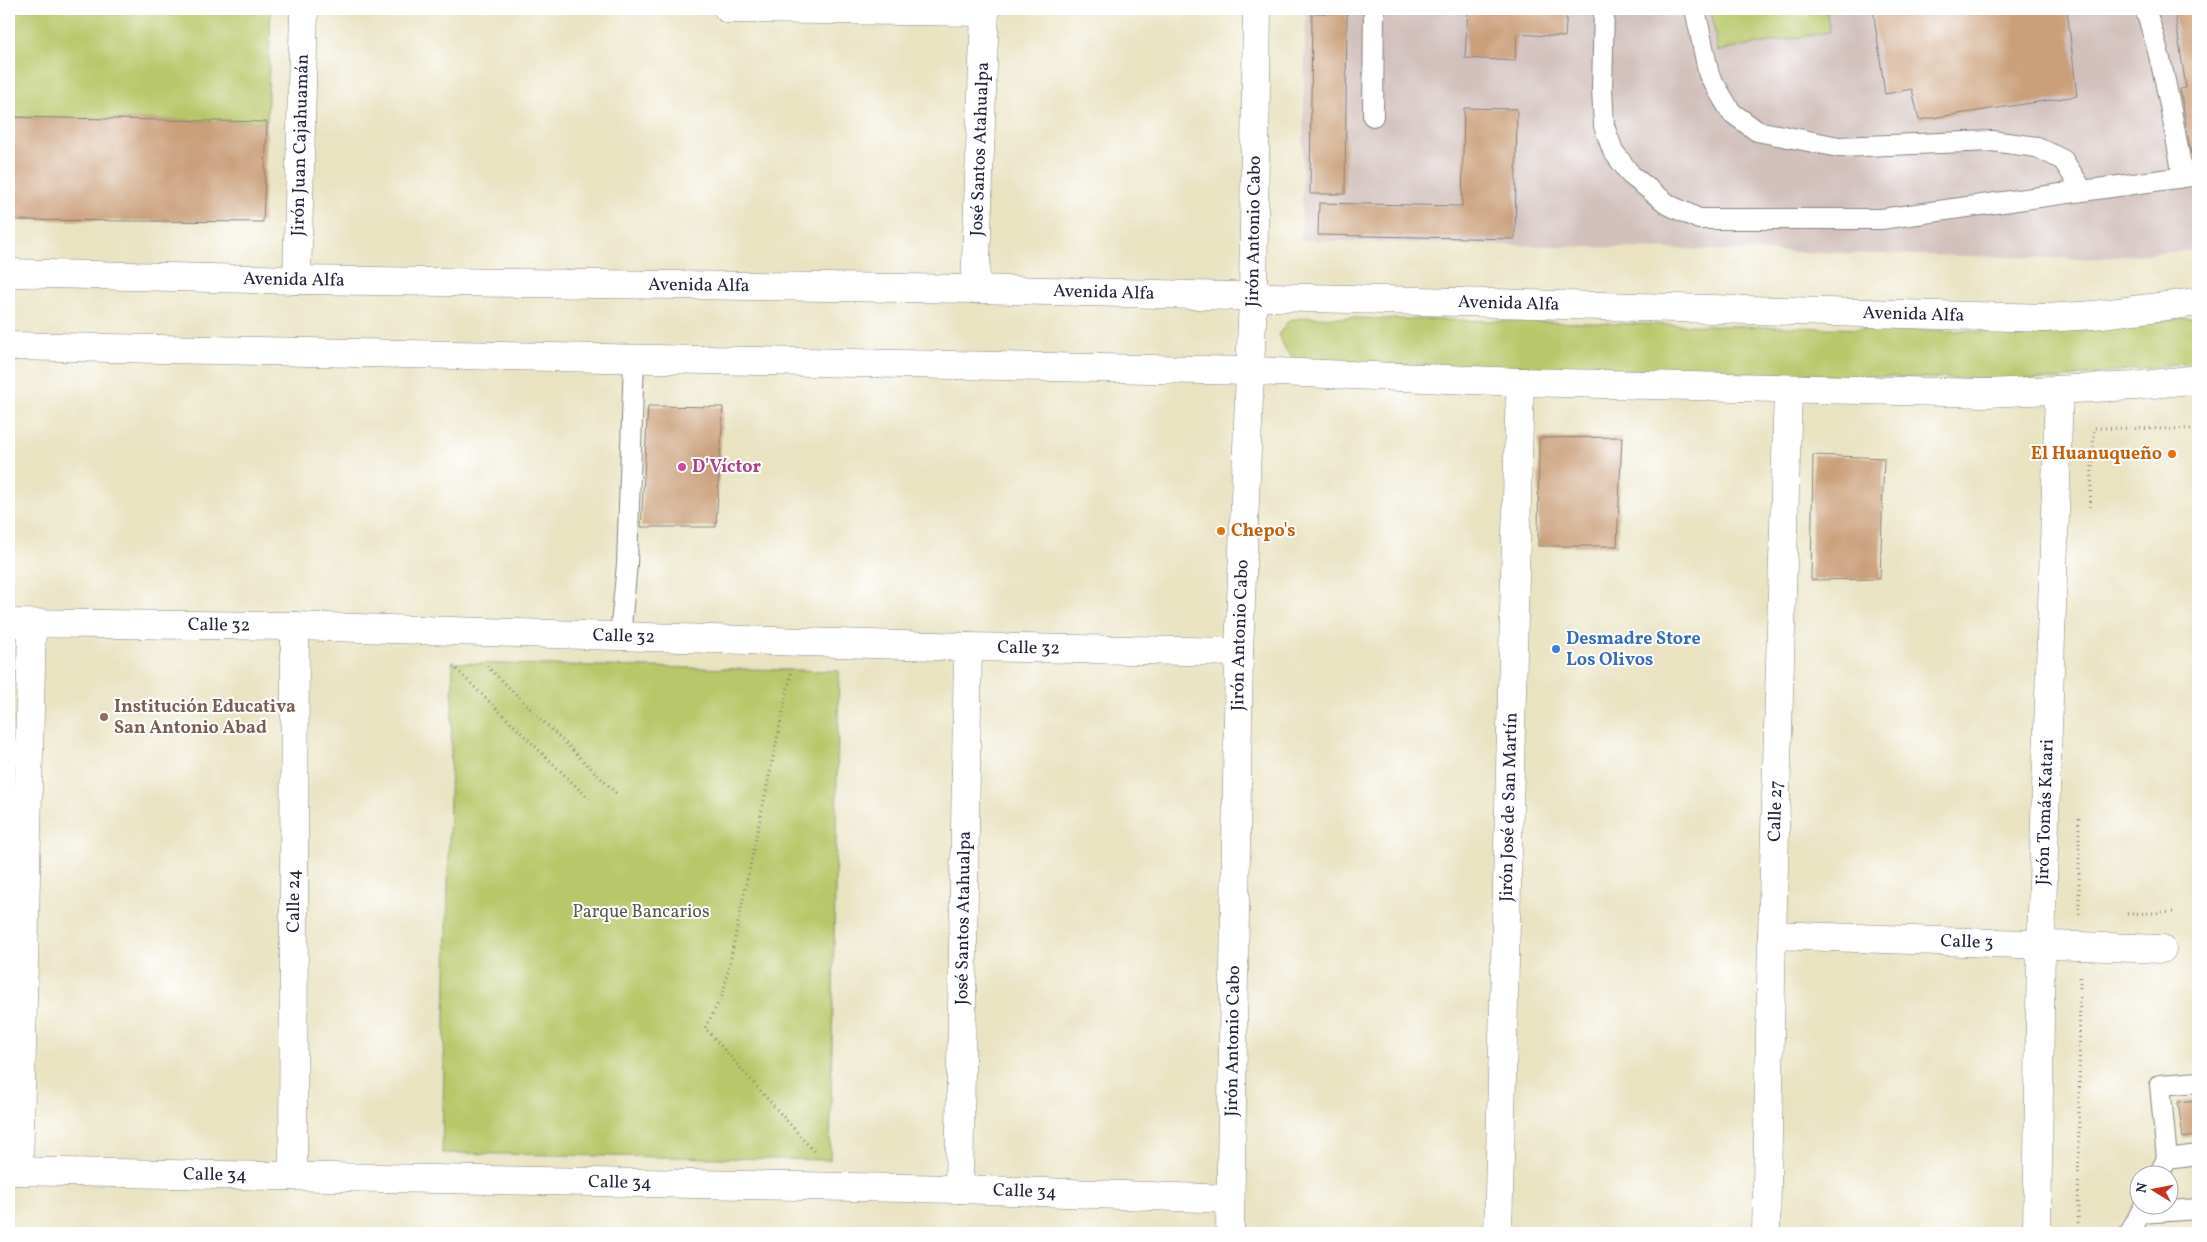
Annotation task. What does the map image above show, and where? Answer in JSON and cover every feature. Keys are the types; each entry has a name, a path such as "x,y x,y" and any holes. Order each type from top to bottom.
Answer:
{"street":[{"name":"Jirón Juan Cajahuamán","path":"297,280 304,9"},
{"path":"728,9 985,10"},
{"name":"Jirón Antonio Cabo","path":"1230,1233 1239,652 1254,295 1257,9"},
{"name":"José Santos Atahualpa","path":"975,289 985,10"},
{"name":"Avenida Alfa","path":"9,273 297,280 975,289 1254,295 2045,318 2094,316 2198,302"},
{"path":"9,346 1251,372 1520,382 1987,393 2135,386 2198,379"},
{"name":"Jirón José de San Martín","path":"1498,1233 1520,382"},
{"name":"Calle 27","path":"1766,1233 1772,935 1788,389"},
{"name":"Jirón Tomás Katari","path":"2037,1233 2041,943 2059,391"},
{"path":"14,1171 20,624"},
{"name":"Calle 32","path":"20,624 295,626 968,647 1239,652"},
{"name":"Calle 24","path":"293,1176 295,626"},
{"name":"José Santos Atahualpa","path":"959,1189 968,647"},
{"name":"Calle 3","path":"1772,935 2041,943 2162,949"},
{"name":"Calle 34","path":"14,1171 959,1189 1230,1199"}],"lane":[{"path":"1373,116 1374,9"},
{"path":"1604,9 1602,98 1604,126 1613,151 1630,175 1669,204 1699,219 1881,219 2191,176 2170,108 2151,26 2145,9"},
{"path":"1695,9 1709,75 1731,112 1757,131 1839,146 1992,141 2037,147 2063,160 2083,191"},
{"path":"620,636 627,564 634,359"},
{"path":"2163,1164 2160,1085 2198,1082"},
{"path":"2172,1164 2198,1155"},
{"path":"2180,1209 2198,1209"},
{"path":"2130,1233 2140,1214"}],"path":[{"path":"2094,428 2198,429"},
{"path":"453,666 589,799"},
{"path":"487,666 616,793"},
{"path":"791,673 723,994 705,1028 818,1156"},
{"path":"2078,1233 2080,973"}],"shaded area":[{"path":"1306,9 2198,9 2198,250 2086,259 1301,240"}],"green space":[{"path":"9,9 271,9 267,122 9,117"},
{"path":"1711,9 1826,9 1830,32 1718,51"},
{"path":"1307,317 2014,332 2077,331 2198,317 2198,361 2060,379 2005,380 1305,362 1290,355 1283,345 1279,334 1289,320"},
{"name":"Parque Bancarios","path":"453,663 839,671 830,1160 442,1153"}],"building":[{"path":"1468,9 1567,9 1565,37 1517,34 1515,61 1465,58"},
{"path":"1873,9 2067,9 2077,96 1919,120 1912,89 1885,94"},
{"path":"2174,9 2198,9 2198,153 2191,154 2180,89 2186,88"},
{"path":"1312,13 1347,14 1345,194 1310,194"},
{"path":"1464,108 1517,109 1515,239 1318,235 1319,203 1462,206"},
{"path":"9,117 267,122 263,222 9,220"},
{"name":"D'Víctor","path":"648,406 723,407 716,527 641,527"},
{"path":"1622,437 1617,546 1538,546 1539,438"},
{"path":"1813,455 1884,458 1880,579 1811,580"},
{"path":"2198,1100 2198,1135 2183,1138 2178,1102"},
{"path":"169,1228 227,1230 226,1233 169,1233"}],"place":[{"name":"El Huanuqueño","path":"2172,454"},
{"name":"D'Víctor","path":"682,467"},
{"name":"Chepo's","path":"1221,531"},
{"name":"Desmadre Store Los Olivos","path":"1556,649"},
{"name":"Institución Educativa San Antonio Abad","path":"104,717"}]}
